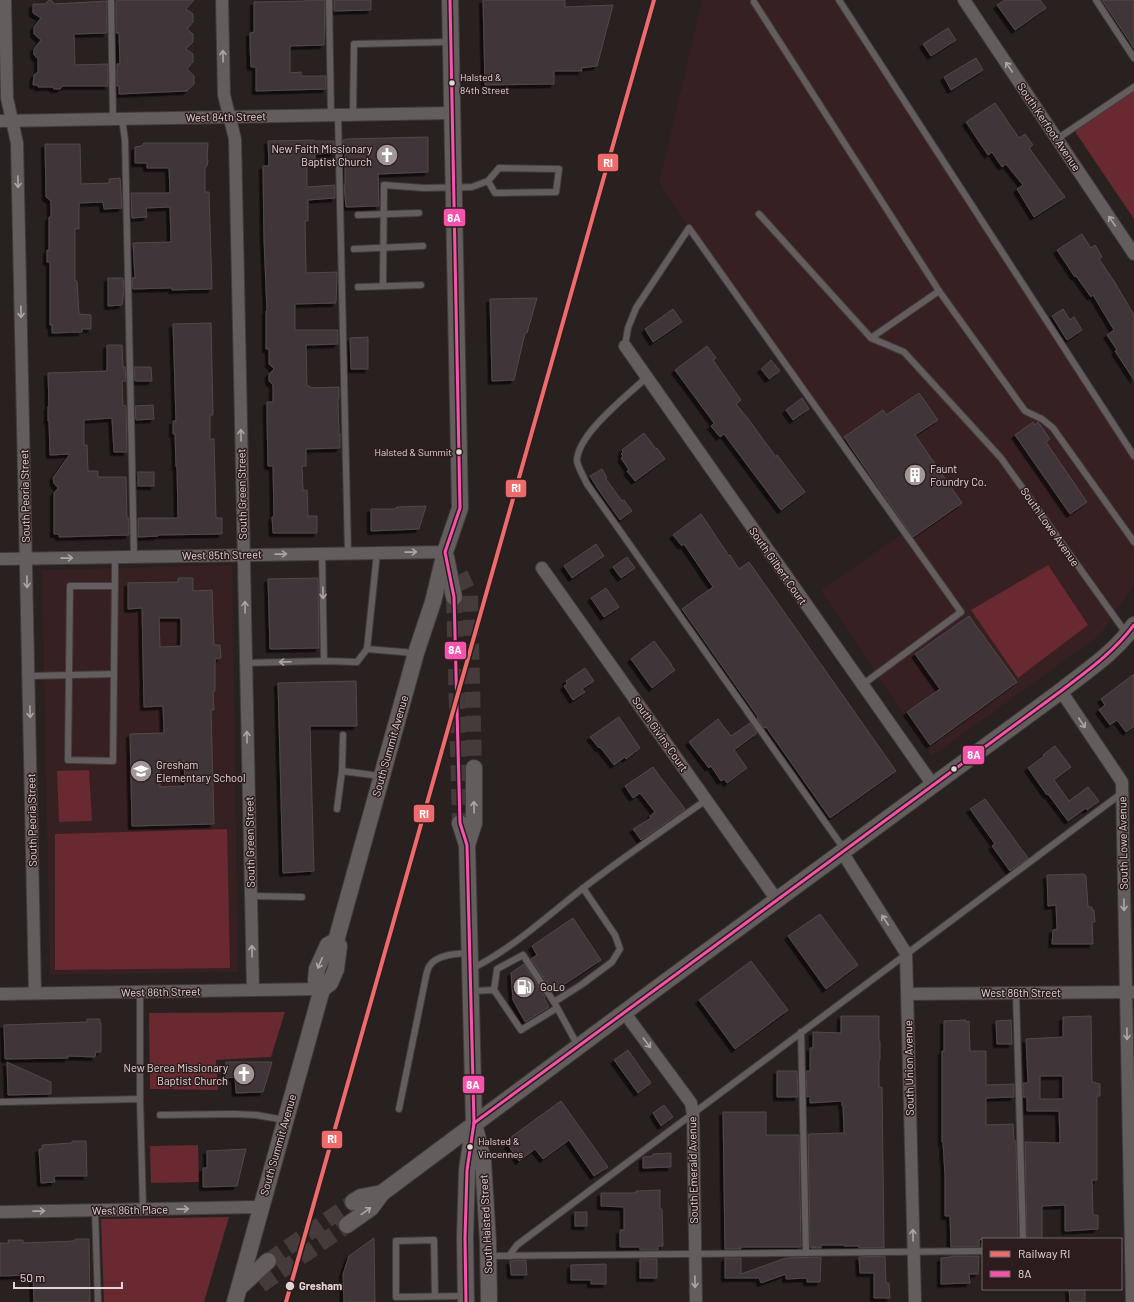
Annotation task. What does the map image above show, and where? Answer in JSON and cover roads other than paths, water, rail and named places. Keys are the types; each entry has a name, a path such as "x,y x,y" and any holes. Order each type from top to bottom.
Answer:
{"main road":[{"path":"450,0 460,508 445,552 454,597"},
{"path":"445,552 460,574"},
{"name":"South Summit Avenue","path":"237,1295 322,989 330,983 336,969 339,946 336,941 416,653 433,602 445,552"},
{"path":"347,1225 371,1208 382,1193 474,1123 1061,691 1110,652 1131,630"},
{"name":"South Halsted Street","path":"467,845 474,823 474,768"},
{"name":"South Halsted Street","path":"460,823 467,845 474,1123 467,1170 466,1299"},
{"name":"South Halsted Street","path":"474,1123 483,1161 489,1302"},
{"path":"353,1202 361,1197 382,1193"},
{"path":"237,1295 268,1261"},
{"path":"237,1295 261,1284"}],"street":[{"name":"South Peoria Street","path":"5,0 7,98 17,143 35,994"},
{"name":"South Green Street","path":"222,0 224,95 228,117 235,139 253,990"},
{"name":"South Kerfoot Avenue","path":"964,0 1134,254"},
{"name":"West 84th Street","path":"0,121 452,113"},
{"name":"South Gilbert Court","path":"625,346 933,785"},
{"name":"West 85th Street","path":"0,559 445,552"},
{"name":"South Givins Court","path":"542,568 777,900"},
{"name":"South Lowe Avenue","path":"1061,691 1122,782 1130,992 1130,1249 1132,1302"},
{"path":"843,851 906,953"},
{"name":"South Union Avenue","path":"906,953 915,1302"},
{"name":"West 86th Street","path":"0,994 322,989"},
{"name":"West 86th Street","path":"907,994 1130,992"},
{"name":"South Emerald Avenue","path":"624,1012 691,1103 693,1114 696,1302"},
{"name":"West 86th Place","path":"0,1212 261,1207"}],"lane":[{"path":"111,0 118,119 125,140 134,557"},
{"path":"329,0 348,553"},
{"path":"839,0 1134,456"},
{"path":"1096,0 1134,58"},
{"path":"754,2 939,291 1025,411 1042,419 1053,428 1134,542"},
{"path":"353,114 354,44 450,42"},
{"path":"1057,138 1134,87"},
{"path":"382,286 384,185 424,188 472,187 488,181 499,168 559,169 556,192 495,193 488,181"},
{"path":"358,216 419,213"},
{"path":"759,214 871,338 939,291"},
{"path":"625,346 628,328 636,308 689,228 961,612 862,685"},
{"path":"354,249 423,246"},
{"path":"358,287 421,285"},
{"name":"South Lowe Avenue","path":"871,338 904,352 1001,458 1131,630"},
{"path":"647,377 594,427 584,439 577,462 591,490 843,851"},
{"path":"246,663 324,661 357,662 367,649 377,553"},
{"path":"322,554 324,661"},
{"path":"115,557 115,586 113,761 68,760 70,586 115,586"},
{"path":"367,649 416,653"},
{"path":"29,676 114,674"},
{"path":"337,809 342,770 343,735"},
{"path":"342,770 382,776"},
{"path":"509,1256 517,1246 906,953 1122,793"},
{"path":"399,1109 425,980 430,965 440,958 451,955 470,961 489,960 533,930 583,888 706,800"},
{"path":"554,1002 581,985 612,962 620,949 615,936 583,888"},
{"path":"251,896 302,897"},
{"path":"557,1008 521,1030 494,990 497,969 523,955 554,1002 578,1046"},
{"path":"471,991 494,990"},
{"path":"140,992 140,1099 143,1210"},
{"path":"1016,994 1023,1238"},
{"path":"801,1032 806,1253"},
{"path":"0,1102 140,1099"},
{"path":"160,1115 234,1114 256,1115 285,1120"},
{"path":"95,1210 98,1302"},
{"path":"435,1296 434,1240 396,1241 396,1300 423,1299 435,1296 466,1299"},
{"path":"488,1256 982,1251"}],"tunnel":[{"path":"460,574 470,595 474,768"},
{"path":"454,597 460,823"},
{"path":"268,1261 353,1202"},
{"path":"261,1285 347,1225"}],"rail line":[{"name":"RI","path":"286,1302 654,0"}],"place":[{"name":"Halsted & 84th Street","path":"452,83"},
{"name":"New Faith Missionary Baptist Church","path":"387,155"},
{"name":"Halsted & Summit","path":"459,452"},
{"name":"Faunt Foundry Co.","path":"915,475"},
{"name":"Gresham Elementary School","path":"141,771"},
{"name":"GoLo","path":"524,987"},
{"name":"New Berea Missionary Baptist Church","path":"244,1074"},
{"name":"Halsted & Vincennes","path":"470,1147"},
{"name":"Gresham","path":"290,1286"}]}
